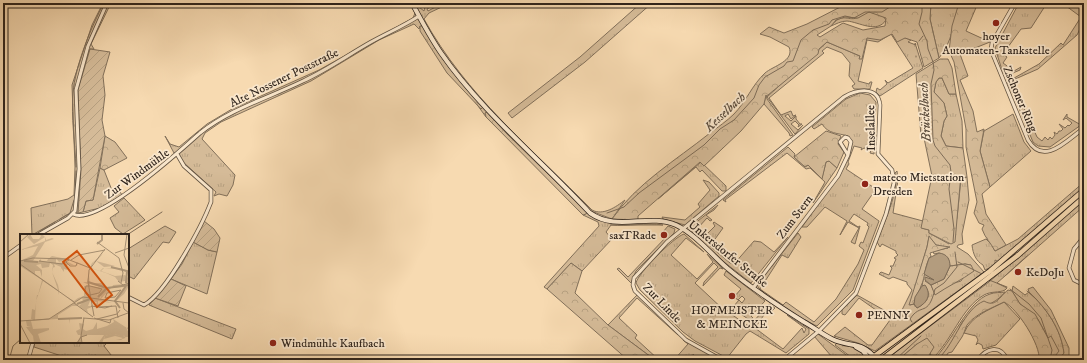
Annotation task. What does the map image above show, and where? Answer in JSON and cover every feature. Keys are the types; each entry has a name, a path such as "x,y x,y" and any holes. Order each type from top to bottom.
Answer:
{"main road":[{"path":"992,272 1084,190"},
{"path":"869,360 876,358 1039,238 1084,197"},
{"path":"881,360 984,278"}],"street":[{"path":"42,234 73,214 76,206 79,172 76,90 88,46 107,3"},
{"name":"Unkersdorfer Straße","path":"412,3 442,54 501,123 590,214 617,223 659,221 675,225 753,288 833,340 862,347 876,358"},
{"name":"Zschoner Ring","path":"1015,3 992,43 991,50 1028,140 1032,147 1038,151 1049,152 1084,128"},
{"name":"Alte Nossener Poststraße","path":"177,154 220,119 323,71 371,42 420,16"},
{"name":"Inselallee","path":"683,230 844,97 859,90 872,92 878,98 880,105 878,154 892,170 894,176 893,188 887,212 858,289 819,331"},
{"path":"845,137 851,142 848,155 840,142 845,137"},
{"name":"Zur Windmühle","path":"73,214 76,216 88,214 112,203 177,154 184,166 211,190 211,202 177,268 153,300 144,305 129,298"},
{"name":"Zum Stern","path":"753,288 838,176 848,155"},
{"name":"Zur Linde","path":"683,230 667,242 637,273 634,278 633,285 636,291 686,340 722,360"},
{"path":"1084,237 1074,249 1068,268 1074,280 1084,285"},
{"path":"3,258 20,246"},
{"path":"784,360 819,331"},
{"path":"28,360 33,343"},
{"name":"Unkersdorfer Straße","path":"847,343 860,349 869,360"},
{"path":"978,360 989,350 996,348 1003,353 1007,360"}],"green space":[{"path":"103,3 111,3 91,44 94,49 90,49 78,90 81,170 78,213 67,215 32,234 31,208 68,199 74,195 75,167 72,85 92,25"},
{"path":"410,3 414,3 424,11 425,6 431,3 438,3 427,9 428,11 443,3 450,3 429,13 424,19 459,72 501,120 592,210 596,212 605,211 614,208 625,200 612,219 591,211 490,110 485,113 486,117 420,26 419,29 414,24 379,40 311,81 221,122 205,133 202,139 235,175 233,185 227,196 219,194 214,196 216,192 183,162 177,152 174,153 165,136 170,144 179,147 207,124 232,109 319,70 413,18 415,13"},
{"path":"641,3 652,3 585,62 512,118 508,113 580,57"},
{"path":"848,3 880,3 882,7 889,3 931,3 930,19 939,58 924,67 917,42 905,38 897,42 892,34 880,40 867,38 862,59 859,59 860,56 827,42 819,49 818,54 767,97 766,95 764,104 741,131 704,166 700,162 638,216 638,220 612,219 633,194 645,183 731,117 760,78 769,70 786,60 790,52 789,47 770,37 760,34 769,27 784,33 807,24","holes":["869,12 886,18 885,26 863,30 843,23 820,37 817,35 831,26 836,20 845,17 858,18"]},
{"path":"931,3 959,3 950,39 939,58 930,19"},
{"path":"959,3 978,3 966,31 990,42 960,54 968,76 960,80 973,111 977,132 984,129 980,151 990,187 982,194 986,214 1006,245 995,251 983,232 982,229 984,225 979,223 974,213 977,202 966,147 966,129 954,62 949,51 952,26"},
{"path":"1019,3 1047,3 1031,28 1021,29 1003,54 1007,57 1003,63 1014,71 1021,67 1020,70 1008,75 1003,73 995,48"},
{"path":"1062,3 1084,3 1083,19 1077,35 1038,69 1013,80 1018,93 1013,94 1007,82 1039,64 1061,43 1063,45 1081,17"},
{"path":"869,12 882,15 886,20 882,24 873,27 847,21 831,26 838,19 853,19"},
{"path":"420,26 423,26 445,62 483,107 481,109 447,73 420,31"},
{"path":"892,33 911,40 908,42 916,45 923,68 880,96 876,92 877,88 880,90 887,84 885,80 888,83 913,68 891,34 878,42 867,40 858,81 869,84 872,82 870,89 854,89 852,86 855,84 849,76 850,63 842,53 827,47 822,51 824,53 769,98 781,115 791,111 793,116 796,115 791,119 788,114 785,116 791,121 796,116 796,119 800,124 802,124 798,127 799,125 795,121 791,124 798,130 803,125 795,134 767,97 827,42 860,56 861,59 867,37"},
{"path":"90,49 110,52 103,76 105,95 102,120 105,136 93,200 86,201 83,212 78,213 81,170 78,90"},
{"path":"940,59 948,59 952,68 956,94 949,94 942,78 939,78 936,82 934,92 944,103 947,116 944,121 941,136 946,146 963,148 967,177 961,178 955,242 951,244 929,233 929,230 921,228 932,176 924,138 921,136 916,74"},
{"path":"939,78 942,78 949,94 956,94 962,121 963,148 946,146 941,136 944,121 947,116 944,103 934,92 936,82"},
{"path":"860,93 870,95 876,102 874,154 870,153 871,150 864,148 861,150 862,148 854,146 846,169 876,189 862,209 879,221 853,290 817,326 794,314 766,295 760,289 783,305 786,302 814,322 836,299 858,264 864,250 859,246 861,242 863,243 869,227 867,225 868,223 854,214 849,221 858,227 860,226 855,244 851,242 859,228 848,222 840,235 847,221 825,207 807,227 802,227 839,175 852,141 848,136 827,130 822,124 814,129 812,127 846,99"},
{"path":"766,95 767,99 793,135 790,136 764,104"},
{"path":"1020,99 1037,137 1042,141 1045,137 1048,140 1050,137 1052,139 1055,135 1054,132 1057,134 1063,129 1059,124 1065,128 1072,123 1066,118 1063,120 1067,114 1067,117 1081,125 1050,147 1038,146 1033,142 1016,101"},
{"path":"487,112 507,134 587,212 586,214 583,215 486,117 485,113"},
{"path":"1013,114 1024,142 1031,151 990,187 980,151 984,131"},
{"path":"826,131 841,136 838,144 844,152 837,168 829,161 826,162 822,179 808,165 805,167 794,157"},
{"path":"105,136 115,142 127,158 104,170 100,168"},
{"path":"788,147 795,154 794,157 805,167 808,165 822,178 826,162 829,161 837,168 813,203 825,182 810,168 806,169 787,153 725,200 726,202 723,200"},
{"path":"701,162 726,186 726,191 722,191 702,170 700,172 696,167 658,199"},
{"path":"100,168 104,170 113,193 119,190 122,195 100,208 83,212 86,201 93,200"},
{"path":"897,171 898,180 893,213 923,221 922,228 929,230 929,233 949,244 957,218 961,179 967,177 969,200 962,234 963,244 958,245 957,247 968,254 984,272 875,351 858,343 834,336 845,327 868,345 872,345 890,320 859,298 845,315 842,314 842,310 857,295 898,318 912,290 907,282 893,277 889,279 879,274 881,272 889,275 892,268 890,266 893,266 896,259 894,258 898,255 896,251 882,244 880,247 877,242 893,198 896,180 895,173","holes":["929,237 936,245 948,248 933,251 934,254 939,253 948,258 950,266 965,264 971,265 961,281 951,284 935,294 931,285 925,281 928,279 936,280 924,274 922,286 925,286 927,289 928,296 926,301 917,308 914,304 910,305"]},
{"path":"703,180 709,182 719,193 719,196 685,225 663,219 662,217 685,220 700,207 698,204 710,190"},
{"path":"1084,182 1084,187 1078,193 999,262 995,260 995,265 985,270 983,265 975,257 972,245 986,239 995,251 1018,239"},
{"path":"124,198 145,220 123,234 115,228 110,218 119,212 114,206"},
{"path":"1084,200 1084,206 997,283 1007,288 1005,290 984,295 969,308 945,344 931,360 926,360 931,354 917,344 898,360 885,360 989,282"},
{"path":"718,205 714,210 706,215 712,220 710,221 707,218 697,229 705,236 715,226 713,223 714,222 723,228 710,246 730,263 734,264 754,241 761,242 774,252 788,237 751,283 724,262 690,231 689,228"},
{"path":"587,212 596,218 611,223 606,232 612,239 582,271 571,263 547,289 544,287 599,226 598,222 583,215"},
{"path":"204,221 214,229 220,238 217,252 208,250 193,242"},
{"path":"650,224 663,225 632,225"},
{"path":"165,226 176,232 169,243 163,242 134,279 129,278 129,248"},
{"path":"668,226 675,229 674,233 636,271 631,283 617,269 619,268 628,277 667,236 663,232"},
{"path":"798,233 801,237 788,258 782,255 760,289 757,285"},
{"path":"684,234 704,252 686,238 671,255 697,279 713,262 707,254 723,269 720,268 703,286 704,282 718,267 714,263 695,283 725,311 729,310 728,312 747,325 753,322 769,304 775,308 772,311 768,309 755,328 783,349 802,328 804,333 806,329 787,315 809,329 809,334 786,353 750,331 727,358 695,341 683,332 640,290 636,283 638,278 657,256"},
{"path":"929,236 936,245 950,247 930,253 931,256 927,263 923,282 914,304 909,305 927,247"},
{"path":"193,242 208,250 217,252 207,294 171,279 182,264"},
{"path":"571,263 582,271 575,293 608,325 655,360 628,360 547,289"},
{"path":"965,264 971,265 974,271 935,295 931,285 944,279 950,266"},
{"path":"726,271 765,301 751,316 753,318 748,319 731,307 731,305 733,307 739,300 742,303 745,299 742,296 738,300 734,297 741,289 724,275"},
{"path":"171,279 186,286 178,306 155,298"},
{"path":"1013,286 1025,295 1029,292 1042,305 1052,320 1060,336 1064,353 1059,360 1052,360 1054,356 1048,338 1035,315 1020,304 1012,291"},
{"path":"1033,287 1051,310 1069,348 1069,360 1059,360 1064,353 1060,336 1047,312 1029,292 1028,289"},
{"path":"632,288 678,335 637,298 619,318 637,335 635,338 659,360 655,360 608,325 637,295"},
{"path":"1008,290 1012,291 1020,304 1035,314 1048,338 1051,336 1059,351 1052,360 1039,360 1039,353 1036,345 1027,328 1015,311 1004,302 970,321 963,336 952,352 948,353 944,360 940,357 965,318 977,305 984,301 992,303 997,301"},
{"path":"1005,292 1001,297 968,316 963,321 955,338 947,349 938,360 933,360 947,344 967,313 974,305 982,298 990,294"},
{"path":"155,298 236,329 232,339 149,305"},
{"path":"1004,302 1020,319 996,345 983,349 982,345 978,343 976,345 978,340 976,336 964,333 971,322 976,318"},
{"path":"818,334 853,360 828,360 832,357 814,336"},
{"path":"927,338 934,347 926,360 898,360 917,344"},
{"path":"683,340 713,356 711,360 702,358 693,360 674,360 688,344"},
{"path":"35,343 107,343 104,346 115,360 99,360 96,355 74,360 34,347"},
{"path":"837,343 855,348 864,355 863,360 855,360 835,345"}],"shaded area":[{"path":"939,253 948,257 950,266 944,279 931,285 925,280 925,277 934,280 924,274 929,258"},
{"path":"925,285 928,292 926,301 917,308 914,304 915,297 922,286"}],"waterway":[{"path":"76,167 72,111 74,82 84,47 104,3"},
{"name":"Kesselbach","path":"607,213 624,207 639,193 704,145 720,129 734,120 754,98 759,85 765,77 784,66 787,62 793,61 801,40 813,30 829,24 832,20 845,16 854,18 865,12 882,12 893,5 909,3"},
{"name":"Brückelbach","path":"922,3 922,12 919,24 927,41 934,70 931,84 933,140 935,146 950,165 951,172 949,189 954,229 953,242"},
{"path":"919,41 923,36"},
{"path":"91,43 93,39"},
{"path":"75,198 76,171"},
{"path":"60,219 70,213 74,200"},
{"path":"129,234 162,212"},
{"path":"40,231 55,222"},
{"name":"Brückelbach","path":"912,322 910,319 914,314 930,304 935,289 944,283 957,267 955,252"},
{"path":"1005,276 1027,256"},
{"path":"958,262 982,274"},
{"path":"989,280 1007,287"},
{"path":"1010,289 1029,304 1041,318 1052,350 1050,360"},
{"path":"1027,291 1036,299"},
{"name":"Brückelbach","path":"895,360 921,336"},
{"path":"9,360 13,346 20,340"}],"place":[{"name":"hoyer Automaten-Tankstelle","path":"996,23"},
{"name":"mateco Mietstation Dresden","path":"865,184"},
{"name":"saxTRade","path":"664,235"},
{"name":"KeDoJu","path":"1018,272"},
{"name":"HOFMEISTER & MEINCKE","path":"732,296"},
{"name":"PENNY","path":"859,315"},
{"name":"Windmühle Kaufbach","path":"273,343"}]}
